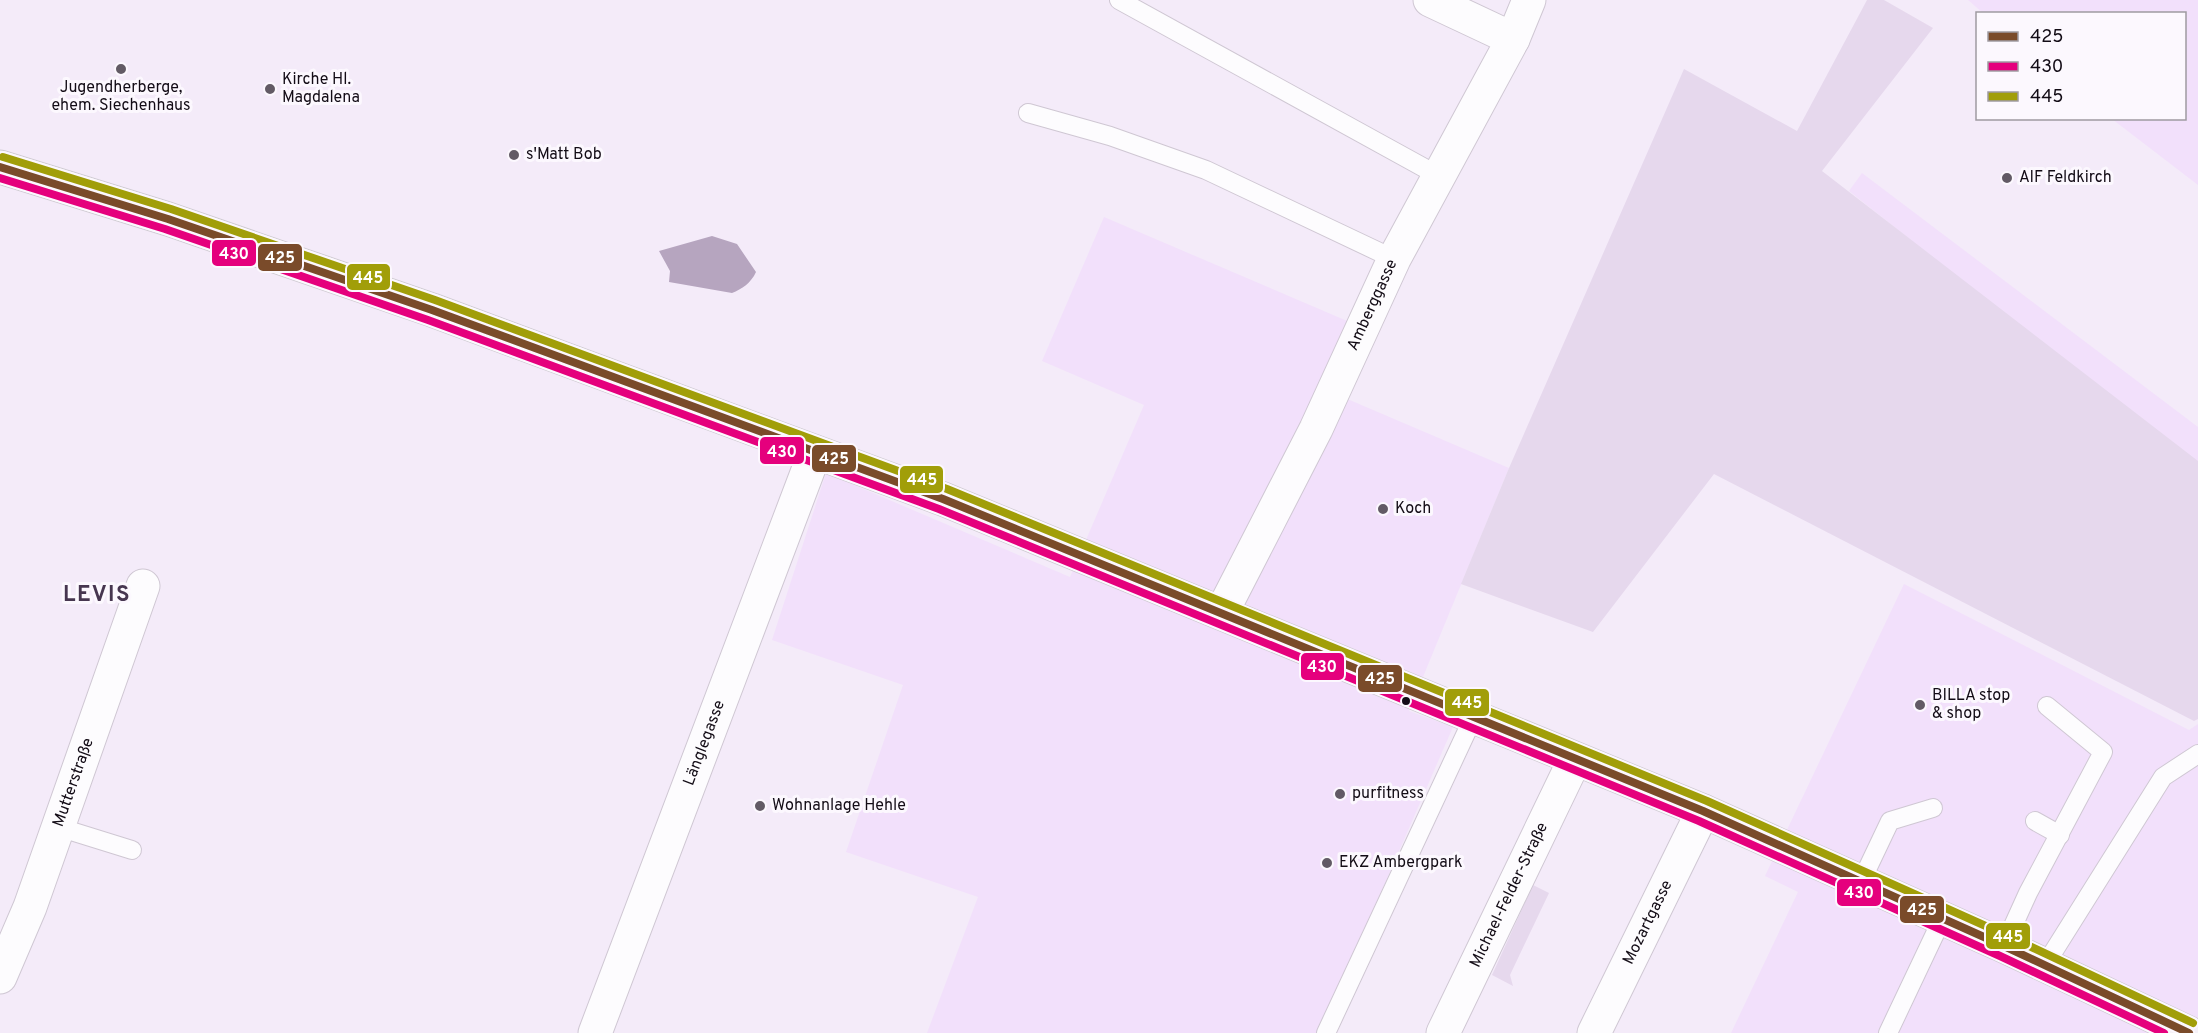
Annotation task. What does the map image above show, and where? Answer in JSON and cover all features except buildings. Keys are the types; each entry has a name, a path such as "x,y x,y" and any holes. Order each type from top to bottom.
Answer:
{"main road":[{"path":"0,167 168,219 421,306 943,499 1703,811 2004,946 2190,1033"}],"street":[{"path":"1430,0 1513,39"},
{"name":"Amberggasse","path":"1222,612 1316,429 1394,259 1513,39 1529,0"},
{"name":"Länglegasse","path":"595,1033 816,452"},
{"name":"Mutterstraße","path":"0,977 30,907 143,586"},
{"name":"Michael-Felder-Straße","path":"1443,1033 1575,759"},
{"name":"Mozartgasse","path":"1594,1033 1703,811"}],"lane":[{"path":"1119,0 1439,176"},
{"path":"1028,113 1110,136 1206,170 1394,259"},
{"path":"2004,946 2028,893 2103,752 2047,706"},
{"path":"1326,1033 1474,716"},
{"path":"2045,965 2163,777 2198,754"},
{"path":"1861,882 1890,821 1933,808"},
{"path":"2035,821 2060,835"},
{"path":"58,827 132,850"},
{"path":"1888,1033 1942,919"},
{"path":"2190,1033 2198,1020"}],"shaded area":[{"path":"1867,0 1884,0 1933,28 1822,171 2198,461 2198,719 2194,721 1714,474 1593,632 1461,584 1509,468 1684,69 1797,131"},
{"path":"1968,0 2198,0 2198,185 2113,120 2186,120 2186,12 1982,12"},
{"path":"1862,173 2198,427 2198,468 1849,191"},
{"path":"1104,217 1373,332 1345,398 1509,468 1409,711 1453,727 1320,1033 927,1033 978,897 846,852 903,685 772,640 826,473 1070,577 1144,405 1042,361"},
{"path":"712,236 737,244 756,272 749,282 732,293 669,282 670,271 659,251"},
{"path":"1904,584 2189,730 2198,724 2198,1033 1731,1033 1798,892 1765,876"},
{"path":"1533,885 1549,893 1510,975 1513,986 1492,975"}],"transit line":[{"name":"445","path":"3,157 171,209 435,300 947,489 1707,801 2008,936 2193,1023"},
{"name":"425","path":"0,167 168,219 432,310 943,499 1703,811 2004,946 2189,1033"},
{"name":"430","path":"0,178 165,229 428,320 939,509 1699,821 2000,956 2164,1033"}],"place":[{"name":"Jugendherberge, ehem. Siechenhaus","path":"121,69"},
{"name":"Kirche Hl. Magdalena","path":"270,89"},
{"name":"s'Matt Bob","path":"514,155"},
{"name":"AIF Feldkirch","path":"2007,178"},
{"name":"Koch","path":"1383,509"},
{"name":"BILLA stop & shop","path":"1920,705"},
{"name":"purfitness","path":"1340,794"},
{"name":"Wohnanlage Hehle","path":"760,806"},
{"name":"EKZ Ambergpark","path":"1327,863"}],"district":[{"name":"LEVIS","path":"97,595"}]}
